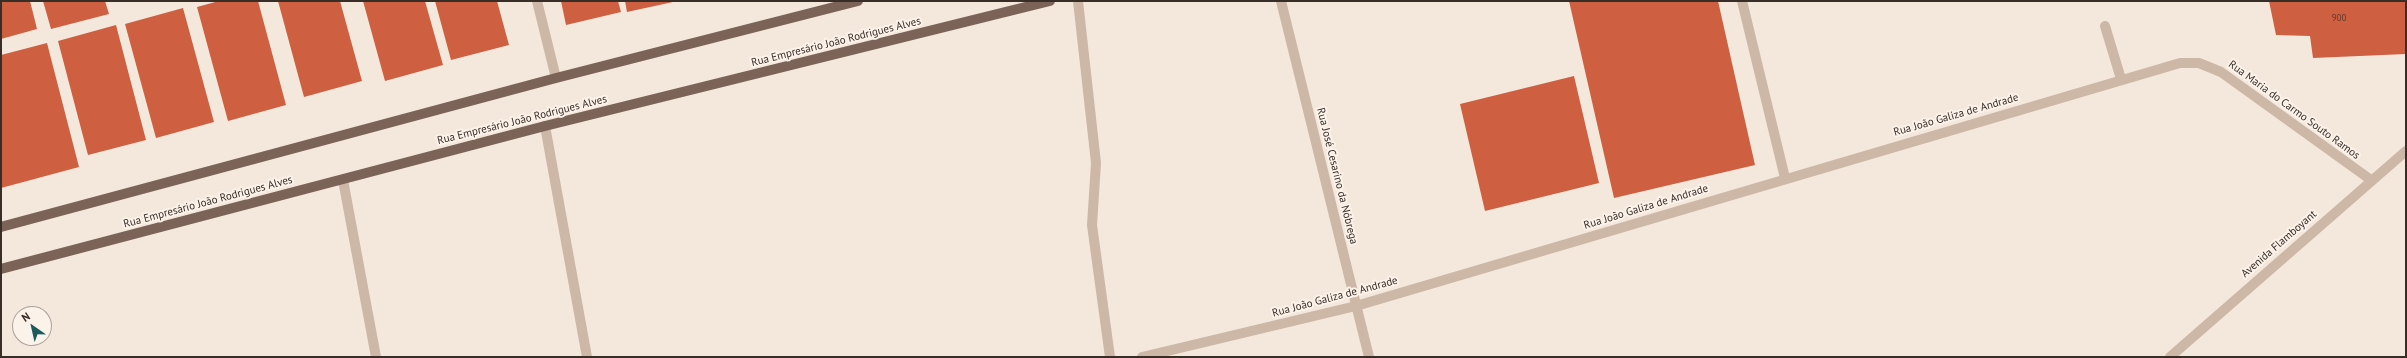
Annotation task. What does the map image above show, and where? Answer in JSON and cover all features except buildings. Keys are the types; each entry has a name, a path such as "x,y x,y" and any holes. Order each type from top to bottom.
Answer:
{"main road":[{"path":"1,227 556,78 858,1"},
{"name":"Rua Empresário João Rodrigues Alves","path":"1,269 545,126 1050,1"}],"street":[{"path":"537,1 556,78"},
{"path":"1078,1 1096,164 1092,225 1110,357"},
{"name":"Rua José Cesarino da Nóbrega","path":"1281,1 1369,357"},
{"path":"1742,1 1785,178"},
{"path":"2105,26 2121,80"},
{"name":"Rua Maria do Carmo Souto Ramos","path":"2154,70 2180,63 2199,63 2221,72 2371,180"},
{"name":"Rua João Galiza de Andrade","path":"1142,357 1356,306 2154,70"},
{"path":"545,126 587,357"},
{"name":"Avenida Flamboyant","path":"2170,357 2406,151"},
{"path":"343,180 376,357"}]}
